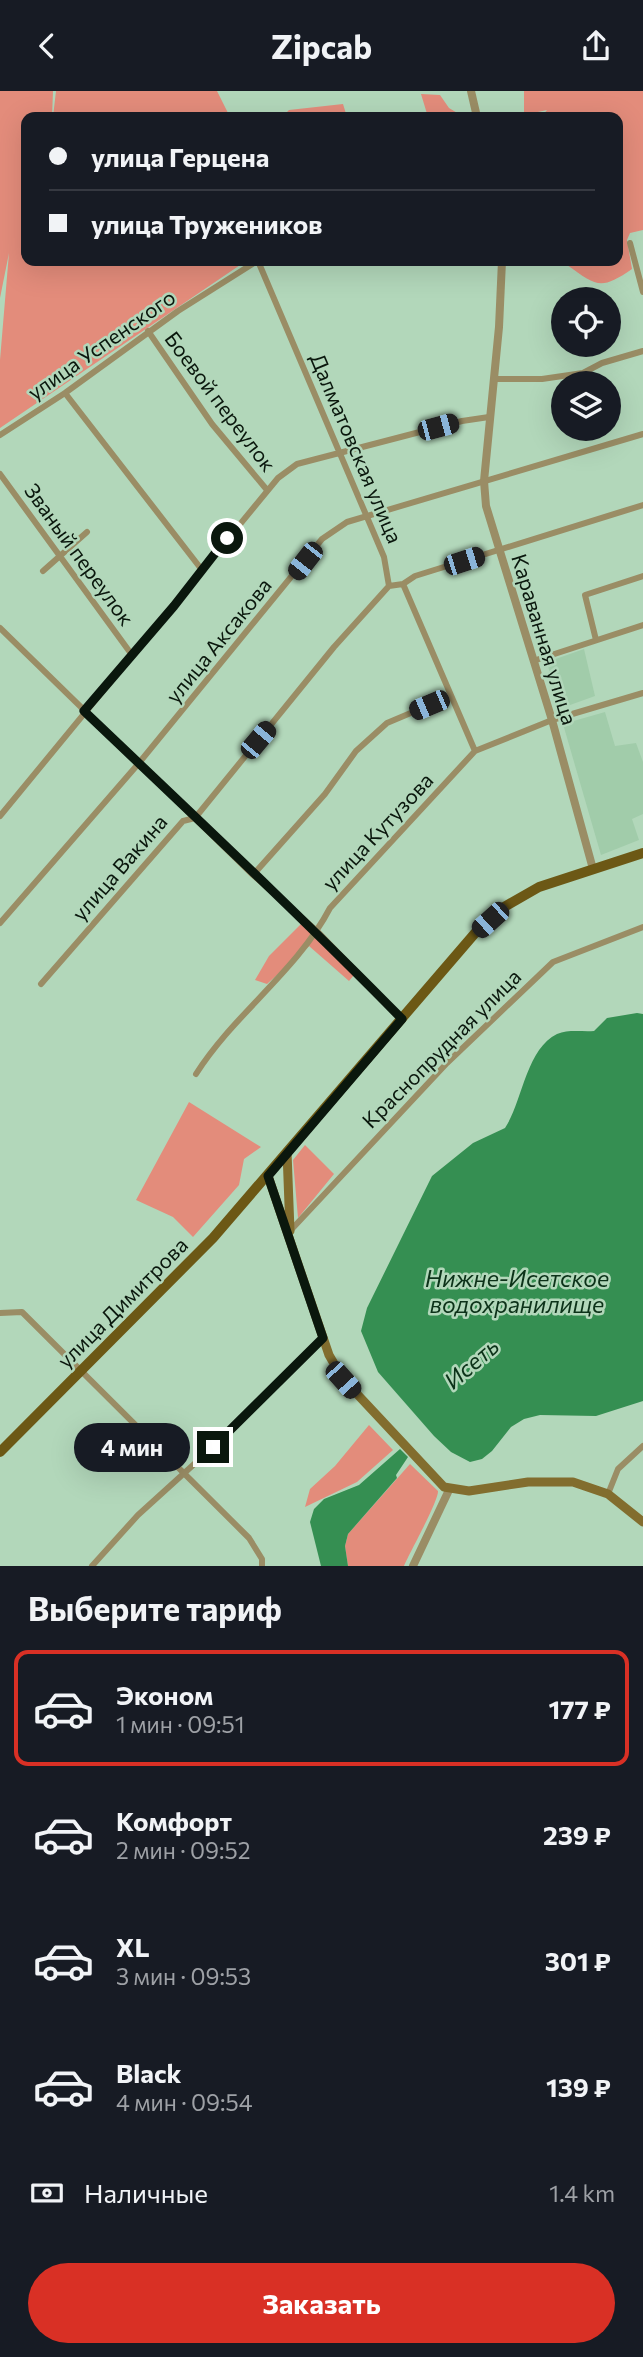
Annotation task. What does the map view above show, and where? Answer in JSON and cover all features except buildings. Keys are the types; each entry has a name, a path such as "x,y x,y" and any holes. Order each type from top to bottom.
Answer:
{"main road":[{"name":"улица Димитрова","path":"0,1452 213,1238 476,932 505,907 539,887 643,853"},
{"path":"287,1152 291,1244"},
{"path":"268,1176 323,1338 343,1380 416,1460 449,1490 469,1491 557,1480 588,1485 608,1494 643,1522"}],"street":[{"path":"471,91 476,112"},
{"path":"630,243 643,292"},
{"name":"улица Успенского","path":"0,435 65,393 148,331 250,266"},
{"name":"Далматовская улица","path":"260,266 384,557 389,586"},
{"name":"Караванная улица","path":"502,266 484,481 486,506 552,720 593,869"},
{"name":"Боевой переулок","path":"148,331 212,424 267,490"},
{"path":"494,379 542,379 583,373 603,363 643,351"},
{"path":"65,393 202,570"},
{"path":"0,816 267,490 296,464 462,421 489,417"},
{"name":"улица Аксакова","path":"0,923 139,764 322,539 347,522 643,434"},
{"name":"Званый переулок","path":"0,474 132,655"},
{"path":"389,586 643,505"},
{"path":"43,571 87,531"},
{"path":"596,640 585,595 643,576"},
{"path":"402,583 475,751"},
{"name":"улица Вакина","path":"41,984 183,821 195,818 334,647 389,586"},
{"path":"533,660 643,625"},
{"path":"0,628 253,875 318,932 402,1019"},
{"name":"улица Кутузова","path":"196,1074 213,1047 318,932 330,908 475,751 552,720 643,693"},
{"path":"253,875 325,794 356,751 387,723 451,696"},
{"name":"Краснопрудная улица","path":"290,1231 447,1063 553,962 643,927"},
{"path":"1,1313 22,1312 80,1372 186,1472 202,1496 249,1538 262,1559 262,1566"},
{"path":"92,1566 138,1515 186,1472 323,1338"},
{"path":"608,1494 618,1469 643,1446"},
{"path":"413,1566 449,1490"}],"shaded area":[{"path":"0,91 53,91 52,112 21,112 21,266 239,266 0,428 0,360 9,253 0,298"},
{"path":"56,91 217,91 228,112 54,112"},
{"path":"524,91 643,91 643,230 630,233 627,240 632,269 613,281 592,281 568,266 623,266 623,112 524,112"},
{"path":"421,94 440,95 449,108 456,112 426,112"},
{"path":"343,104 345,112 287,112"},
{"path":"584,649 595,696 559,709 547,662"},
{"path":"605,712 615,746 636,743 643,762 643,814 632,819 639,840 601,855 563,724"},
{"path":"301,924 354,975 349,981 309,946 267,984 255,980 269,956"},
{"path":"189,1102 261,1147 244,1159 239,1185 193,1237 173,1217 136,1200"},
{"path":"305,1145 334,1174 298,1218 293,1160"},
{"path":"369,1425 393,1450 357,1482 305,1507 310,1489 335,1466"},
{"path":"410,1464 438,1491 404,1566 348,1566 345,1546 348,1534"}],"water":[{"name":"Нижне-Исетское водохранилище","path":"643,1014 643,1401 596,1416 540,1415 524,1419 511,1427 482,1459 470,1462 451,1452 434,1436 378,1372 361,1331 367,1308 432,1176 473,1143 505,1128 531,1064 547,1041 562,1032 594,1031 607,1018"},
{"path":"400,1449 408,1457 396,1475 397,1478 348,1534 345,1546 348,1566 321,1566 310,1522 314,1509 324,1499 359,1485"}],"route":[{"path":"213,1447 323,1338 268,1176 402,1019 318,932 253,875 84,711 174,606 227,538"}],"water label":[{"name":"Исеть","path":"471,1363"}]}
